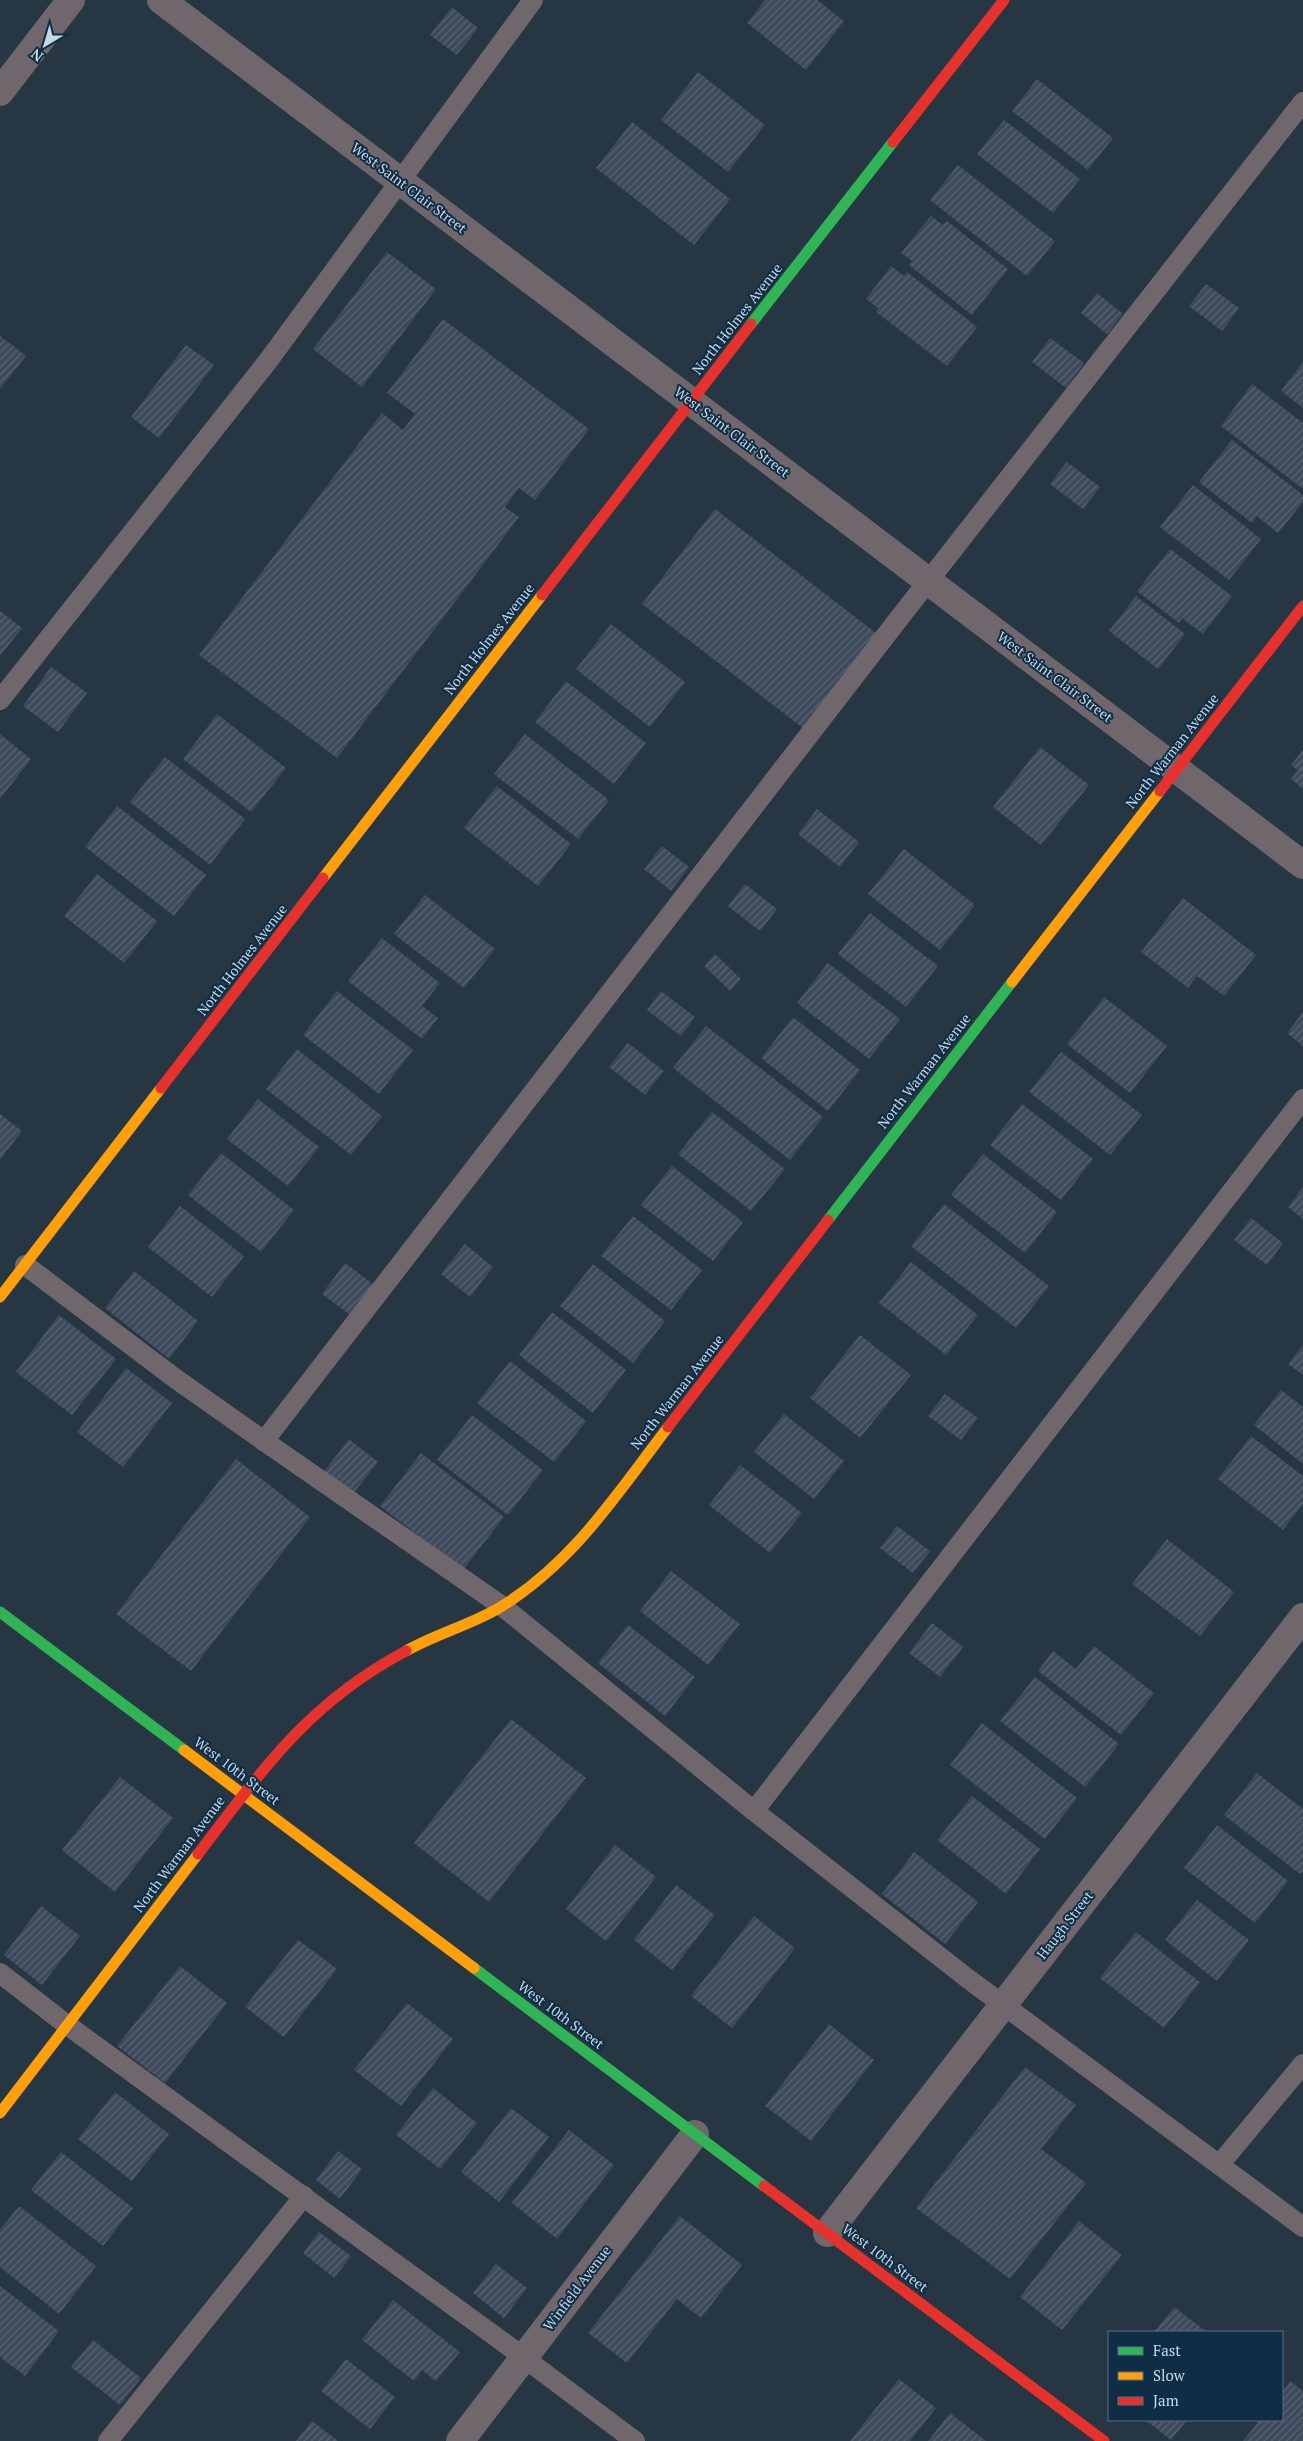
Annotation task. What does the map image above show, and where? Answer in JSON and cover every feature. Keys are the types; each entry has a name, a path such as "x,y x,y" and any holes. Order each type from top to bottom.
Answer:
{"street":[{"path":"0,92 71,0"},
{"name":"West Saint Clair Street","path":"161,0 1303,864"},
{"name":"North Holmes Avenue","path":"0,1297 1004,0"},
{"name":"North Warman Avenue","path":"0,2113 243,1794 278,1751 306,1722 351,1684 418,1644 469,1623 502,1606 543,1576 581,1540 1303,606"},
{"name":"West 10th Street","path":"0,1612 1104,2441"},
{"name":"Haugh Street","path":"827,2233 1303,1617"},
{"name":"Winfield Avenue","path":"460,2441 695,2134"}],"lane":[{"path":"0,700 268,361 401,182 532,0"},
{"path":"264,1441 928,581 1303,102"},
{"path":"754,1811 1303,1100"},
{"path":"25,1265 176,1379 502,1606 754,1811 1003,2004 1303,2228"},
{"path":"0,1973 67,2025 524,2357 635,2441"},
{"path":"1219,2165 1303,2064"},
{"path":"108,2441 304,2196"}],"building":[{"path":"765,0 817,0 844,21 806,70 747,23"},
{"path":"452,7 478,28 457,55 430,35"},
{"path":"698,72 765,125 728,172 661,120"},
{"path":"1037,79 1113,138 1088,170 1012,111"},
{"path":"1004,120 1080,179 1053,213 977,154"},
{"path":"632,122 730,199 694,245 596,168"},
{"path":"958,165 1055,241 1027,276 930,200"},
{"path":"931,216 943,225 947,221 1008,269 972,315 909,265 912,261 901,253"},
{"path":"387,252 436,289 362,387 313,349"},
{"path":"891,266 904,276 907,272 977,327 947,366 876,312 878,308 866,299"},
{"path":"1206,284 1239,308 1222,331 1189,306"},
{"path":"1097,293 1123,314 1107,334 1081,313"},
{"path":"443,319 589,429 535,500 519,488 505,507 519,517 337,758 199,655 382,413 403,430 415,414 387,393"},
{"path":"0,336 26,356 0,389"},
{"path":"1050,338 1084,363 1066,388 1032,362"},
{"path":"186,345 214,365 159,438 131,417"},
{"path":"1303,362 1303,408 1281,391"},
{"path":"1252,384 1303,423 1303,489 1221,426"},
{"path":"1232,440 1303,495 1303,502 1278,533 1257,516 1252,523 1199,482"},
{"path":"1067,462 1100,487 1083,509 1050,484"},
{"path":"1193,485 1261,539 1229,580 1160,527"},
{"path":"715,509 876,633 803,728 642,604"},
{"path":"1170,549 1232,596 1203,634 1182,618 1179,623 1137,591"},
{"path":"1136,596 1185,634 1158,669 1109,631"},
{"path":"0,611 22,628 0,656"},
{"path":"611,624 685,682 650,727 576,669"},
{"path":"51,667 87,693 58,732 23,706"},
{"path":"566,681 646,743 614,784 535,722"},
{"path":"217,714 286,768 251,812 183,759"},
{"path":"0,734 31,759 0,799"},
{"path":"525,734 609,800 578,839 494,774"},
{"path":"1040,747 1089,785 1041,845 993,807"},
{"path":"1303,750 1303,789 1291,779 1298,770 1291,765"},
{"path":"165,757 245,819 210,865 130,802"},
{"path":"497,786 571,844 538,886 464,828"},
{"path":"117,806 206,875 174,916 85,847"},
{"path":"817,809 859,842 840,867 798,834"},
{"path":"662,846 689,867 671,891 644,869"},
{"path":"904,849 975,905 940,950 868,894"},
{"path":"97,874 157,921 124,963 64,916"},
{"path":"745,884 777,909 760,931 728,906"},
{"path":"425,895 495,949 464,988 394,934"},
{"path":"1183,898 1256,955 1224,996 1197,976 1188,988 1141,952"},
{"path":"870,913 938,966 906,1007 838,954"},
{"path":"382,938 440,983 422,1006 438,1018 422,1039 348,981"},
{"path":"715,954 741,979 730,991 704,966"},
{"path":"828,963 900,1019 869,1059 797,1003"},
{"path":"337,991 413,1050 379,1094 303,1035"},
{"path":"661,991 695,1017 681,1036 647,1010"},
{"path":"1104,997 1167,1046 1130,1093 1067,1044"},
{"path":"1303,1012 1303,1046 1287,1033"},
{"path":"793,1017 860,1070 828,1111 761,1058"},
{"path":"706,1026 823,1117 790,1160 673,1068"},
{"path":"628,1043 664,1071 645,1095 609,1067"},
{"path":"297,1049 382,1116 351,1155 266,1089"},
{"path":"1061,1052 1142,1115 1110,1155 1029,1092"},
{"path":"258,1099 319,1147 288,1186 227,1139"},
{"path":"1022,1104 1093,1159 1061,1200 990,1145"},
{"path":"712,1112 785,1169 751,1211 678,1154"},
{"path":"0,1114 22,1131 0,1160"},
{"path":"221,1153 294,1210 261,1252 188,1195"},
{"path":"983,1154 1057,1212 1025,1253 951,1195"},
{"path":"672,1166 743,1222 713,1261 641,1205"},
{"path":"1303,1187 1303,1219 1288,1207"},
{"path":"944,1204 1049,1286 1016,1328 911,1246"},
{"path":"180,1206 244,1256 212,1297 148,1247"},
{"path":"633,1216 702,1270 671,1310 601,1256"},
{"path":"1251,1218 1283,1243 1267,1265 1234,1240"},
{"path":"465,1244 493,1267 470,1297 441,1274"},
{"path":"911,1262 978,1315 946,1355 879,1303"},
{"path":"345,1263 373,1284 350,1315 322,1294"},
{"path":"593,1264 665,1321 633,1363 560,1306"},
{"path":"134,1271 198,1321 169,1359 105,1308"},
{"path":"552,1312 626,1370 593,1413 519,1355"},
{"path":"59,1315 116,1359 72,1415 16,1372"},
{"path":"860,1335 911,1375 860,1438 810,1398"},
{"path":"1303,1345 1303,1375 1288,1364"},
{"path":"510,1361 586,1421 554,1462 477,1403"},
{"path":"126,1368 172,1403 123,1467 77,1432"},
{"path":"1281,1390 1303,1407 1303,1464 1254,1425"},
{"path":"945,1394 978,1418 961,1440 928,1416"},
{"path":"784,1414 844,1461 814,1499 754,1452"},
{"path":"472,1415 543,1470 508,1515 437,1460"},
{"path":"1251,1436 1303,1476 1303,1504 1283,1530 1218,1479"},
{"path":"349,1439 378,1462 352,1495 324,1472"},
{"path":"421,1453 504,1517 463,1570 380,1506"},
{"path":"236,1459 310,1517 191,1671 116,1614"},
{"path":"740,1465 802,1513 770,1553 709,1505"},
{"path":"897,1526 930,1551 913,1573 880,1548"},
{"path":"1167,1539 1234,1592 1200,1636 1132,1584"},
{"path":"671,1571 740,1624 708,1665 640,1611"},
{"path":"932,1623 963,1647 940,1677 909,1653"},
{"path":"628,1625 695,1677 665,1716 598,1663"},
{"path":"1094,1646 1154,1693 1121,1735 1038,1671 1053,1651 1076,1669"},
{"path":"1035,1677 1119,1744 1085,1787 1000,1721"},
{"path":"511,1719 586,1778 489,1902 414,1843"},
{"path":"982,1723 1077,1798 1045,1839 950,1765"},
{"path":"1257,1773 1303,1809 1303,1871 1300,1874 1224,1815"},
{"path":"120,1777 173,1818 115,1892 62,1850"},
{"path":"972,1796 1040,1849 1006,1894 937,1840"},
{"path":"1217,1825 1288,1881 1255,1923 1184,1868"},
{"path":"615,1845 656,1877 606,1941 566,1909"},
{"path":"914,1852 978,1902 945,1944 882,1894"},
{"path":"676,1885 715,1915 672,1970 634,1940"},
{"path":"1197,1900 1249,1940 1217,1981 1165,1940"},
{"path":"41,1906 80,1936 42,1985 4,1955"},
{"path":"754,1916 795,1948 732,2028 691,1996"},
{"path":"1136,1932 1200,1982 1164,2028 1100,1978"},
{"path":"298,1940 337,1969 284,2037 245,2007"},
{"path":"180,1966 227,2003 165,2083 117,2046"},
{"path":"407,2003 453,2039 401,2106 354,2070"},
{"path":"829,2024 874,2060 811,2141 765,2106"},
{"path":"1025,2067 1076,2105 1041,2149 1086,2183 1010,2279 916,2208"},
{"path":"433,2088 477,2123 440,2169 396,2135"},
{"path":"115,2092 169,2134 132,2181 78,2139"},
{"path":"511,2108 549,2137 499,2202 461,2172"},
{"path":"569,2130 614,2165 557,2239 512,2203"},
{"path":"338,2151 362,2169 340,2199 316,2180"},
{"path":"61,2152 133,2208 103,2246 31,2190"},
{"path":"19,2206 96,2266 59,2314 0,2267 0,2230"},
{"path":"680,2216 742,2265 701,2318 677,2299 627,2363 588,2333"},
{"path":"1079,2221 1122,2255 1062,2330 1020,2297"},
{"path":"319,2232 351,2256 334,2278 303,2253"},
{"path":"496,2264 527,2288 504,2318 473,2293"},
{"path":"0,2286 59,2331 25,2376 0,2357"},
{"path":"393,2300 460,2352 436,2381 422,2370 414,2381 362,2340"},
{"path":"1174,2307 1206,2331 1155,2331"},
{"path":"93,2340 141,2378 120,2405 71,2367"},
{"path":"346,2359 395,2397 370,2429 321,2391"},
{"path":"899,2379 936,2408 910,2441 850,2441"},
{"path":"1290,2381 1303,2391 1303,2441 1243,2441 1259,2421 1283,2421 1283,2391"},
{"path":"950,2413 986,2441 928,2441"},
{"path":"312,2421 338,2441 296,2441"},
{"path":"1146,2421 1186,2421 1171,2440"}],"traffic: fast":[{"path":"751,324 893,142"},
{"path":"828,1220 1012,982"},
{"path":"0,1612 184,1750"},
{"path":"474,1968 764,2186"}],"traffic: slow":[{"path":"323,878 542,595"},
{"path":"1012,982 1160,791"},
{"path":"0,1297 161,1088"},
{"path":"406,1651 499,1608 549,1570 571,1549 612,1502 668,1427"},
{"path":"184,1750 474,1968"},
{"path":"0,2113 198,1854"}],"traffic: jam":[{"path":"893,142 1004,0"},
{"path":"542,595 751,324"},
{"path":"1160,791 1303,606"},
{"path":"161,1088 323,878"},
{"path":"668,1427 828,1220"},
{"path":"198,1854 267,1766 314,1716 341,1693 372,1671 406,1651"},
{"path":"764,2186 1104,2441"}]}
